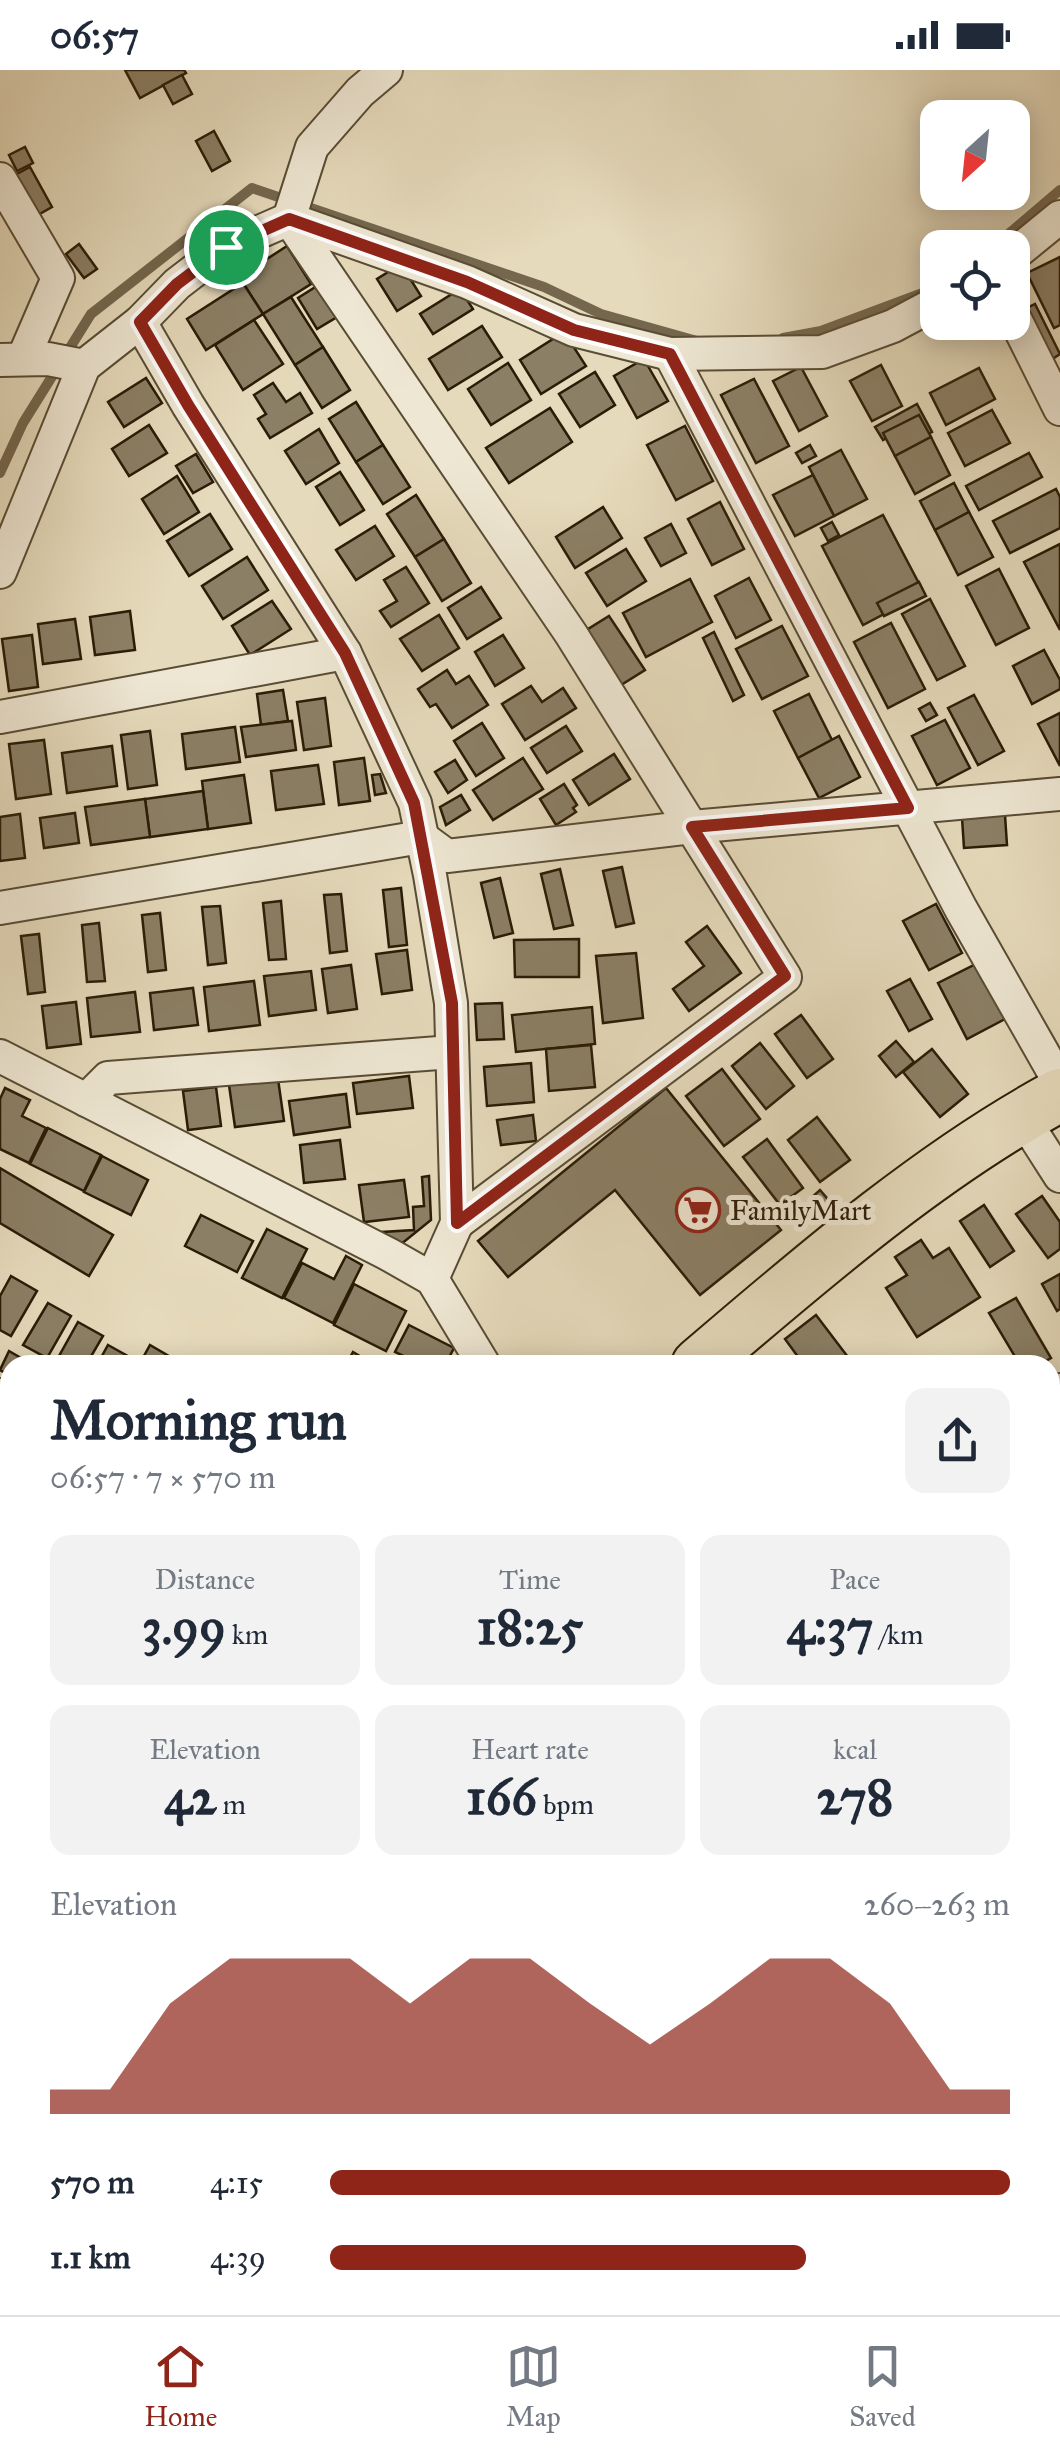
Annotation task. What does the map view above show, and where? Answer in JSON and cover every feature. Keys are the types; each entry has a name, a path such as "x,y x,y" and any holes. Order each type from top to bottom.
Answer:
{"main road":[{"path":"710,1355 807,1271 1047,1097"}],"street":[{"path":"290,218 312,147 360,92 386,70"},
{"path":"0,179 58,278 45,361 0,572"},
{"path":"1030,241 1060,217"},
{"path":"290,218 571,634 785,976 457,1223"},
{"path":"45,361 140,322 177,284 226,247 290,218 467,282 574,330 670,354 822,352 893,326 920,312"},
{"path":"140,322 345,653 414,803 452,1003 457,1223 432,1279"},
{"path":"1026,340 1060,409"},
{"path":"670,354 961,909 1047,1097 1060,1176"},
{"path":"0,717 345,653"},
{"path":"0,908 421,837 447,856 692,827 1060,794"},
{"path":"86,1100 108,1078 452,1052"},
{"path":"0,1056 432,1279 478,1355"}],"building":[{"path":"125,70 184,70 186,73 140,98"},
{"path":"182,75 192,94 173,104 163,85"},
{"path":"214,131 230,161 212,171 196,141"},
{"path":"25,147 33,163 17,171 9,155"},
{"path":"30,167 52,207 36,216 15,175"},
{"path":"79,244 97,269 84,278 66,254"},
{"path":"287,246 311,284 263,314 239,277"},
{"path":"1060,257 1060,325 1054,328 1030,279 1030,272"},
{"path":"401,264 421,296 397,311 377,279"},
{"path":"233,267 240,279 228,287 221,275"},
{"path":"243,283 263,314 206,350 187,319"},
{"path":"317,286 337,317 317,329 298,298"},
{"path":"460,289 473,309 433,334 420,314"},
{"path":"291,297 323,347 295,365 263,314"},
{"path":"1035,304 1060,354 1045,364 1030,334 1030,306"},
{"path":"254,320 283,364 243,390 215,345"},
{"path":"482,326 502,357 448,390 429,359"},
{"path":"564,332 586,366 541,394 520,360"},
{"path":"323,347 350,390 322,408 295,365"},
{"path":"644,359 668,401 637,418 614,376"},
{"path":"508,363 531,400 491,425 468,389"},
{"path":"881,365 902,406 872,421 850,381"},
{"path":"801,367 827,416 799,431 773,381"},
{"path":"979,368 995,399 946,425 930,393"},
{"path":"595,372 615,405 580,427 559,394"},
{"path":"146,378 162,403 124,427 108,402"},
{"path":"754,379 789,446 756,463 721,395"},
{"path":"273,383 286,402 300,393 312,413 270,438 258,419 266,414 254,395"},
{"path":"356,402 383,445 356,462 329,419"},
{"path":"917,404 932,432 926,435 918,421 883,440 875,427"},
{"path":"550,408 572,442 509,483 486,448"},
{"path":"992,410 1010,443 965,466 948,433"},
{"path":"919,415 931,437 895,456 883,433"},
{"path":"149,425 167,453 129,476 112,449"},
{"path":"685,426 713,481 676,500 647,445"},
{"path":"319,429 339,463 306,484 285,451"},
{"path":"931,437 950,475 915,494 895,456"},
{"path":"383,445 410,487 383,504 356,462"},
{"path":"810,445 816,456 802,463 796,453"},
{"path":"841,450 867,499 834,516 809,467"},
{"path":"1029,453 1042,477 979,510 966,486"},
{"path":"196,454 213,482 193,493 176,466"},
{"path":"340,472 364,510 340,525 316,487"},
{"path":"813,475 834,516 795,536 773,495"},
{"path":"177,476 199,512 164,534 142,499"},
{"path":"954,483 969,512 935,530 920,501"},
{"path":"1056,489 1060,497 1060,528 1010,553 993,521"},
{"path":"416,495 444,539 415,557 387,514"},
{"path":"720,502 744,549 712,565 688,519"},
{"path":"603,507 622,538 575,568 556,537"},
{"path":"969,512 993,557 958,575 935,530"},
{"path":"210,514 232,549 189,576 167,541"},
{"path":"883,515 924,593 863,625 822,546"},
{"path":"832,522 839,535 828,541 821,528"},
{"path":"671,524 686,553 661,566 645,538"},
{"path":"375,526 394,556 356,580 336,550"},
{"path":"444,539 471,583 442,601 415,557"},
{"path":"1060,544 1060,630 1024,562"},
{"path":"626,549 646,581 607,606 586,573"},
{"path":"247,557 268,590 223,619 202,586"},
{"path":"406,567 429,603 391,627 380,611 397,601 384,580"},
{"path":"999,569 1029,628 996,645 966,586"},
{"path":"749,578 771,620 736,638 715,596"},
{"path":"690,579 712,622 646,657 623,613"},
{"path":"919,582 926,596 884,616 877,603"},
{"path":"481,587 501,618 467,639 448,608"},
{"path":"930,599 965,666 937,680 902,614"},
{"path":"272,601 291,629 250,655 232,626"},
{"path":"130,611 135,650 95,655 90,617"},
{"path":"439,615 459,648 422,671 400,639"},
{"path":"609,616 645,670 621,685 585,631"},
{"path":"75,619 81,659 43,664 38,624"},
{"path":"891,623 925,689 888,708 854,642"},
{"path":"782,626 808,676 762,699 736,649"},
{"path":"714,632 744,695 733,701 703,638"},
{"path":"32,635 38,687 9,691 2,639"},
{"path":"503,635 524,668 495,686 475,652"},
{"path":"1044,650 1060,680 1060,689 1032,704 1013,666"},
{"path":"447,670 456,684 469,676 488,705 452,728 436,704 430,707 418,689"},
{"path":"531,686 542,702 563,688 576,708 525,740 502,704"},
{"path":"283,690 288,721 261,725 257,694"},
{"path":"809,694 832,740 798,758 774,711"},
{"path":"974,695 1004,751 978,765 948,708"},
{"path":"325,698 331,746 304,750 297,702"},
{"path":"930,703 937,715 926,721 919,709"},
{"path":"1060,713 1060,766 1038,724"},
{"path":"945,720 970,768 937,785 912,736"},
{"path":"292,721 296,750 246,757 241,727"},
{"path":"482,723 504,758 476,776 454,741"},
{"path":"566,726 582,751 547,773 531,748"},
{"path":"235,727 240,762 186,769 182,734"},
{"path":"150,731 157,785 128,789 121,735"},
{"path":"839,736 860,777 819,798 798,758"},
{"path":"44,740 51,794 16,799 9,744"},
{"path":"112,746 117,786 67,793 62,753"},
{"path":"614,754 630,779 589,805 573,780"},
{"path":"364,758 370,801 339,805 334,762"},
{"path":"523,758 543,789 493,820 473,790"},
{"path":"455,760 467,780 448,793 435,772"},
{"path":"318,765 324,804 276,810 271,771"},
{"path":"380,774 386,793 375,795 372,775"},
{"path":"244,775 251,823 208,829 202,781"},
{"path":"564,784 577,805 573,808 576,812 556,825 540,799"},
{"path":"203,791 208,829 150,837 145,799"},
{"path":"461,795 470,810 446,825 440,807"},
{"path":"145,799 150,837 91,845 85,807"},
{"path":"75,813 79,843 44,848 40,818"},
{"path":"20,814 25,858 0,861 0,817"},
{"path":"1005,815 1007,845 964,848 962,818"},
{"path":"622,867 634,923 616,927 603,871"},
{"path":"560,869 573,925 554,929 541,874"},
{"path":"500,878 513,933 494,938 481,883"},
{"path":"401,888 407,945 389,947 383,890"},
{"path":"341,894 347,951 330,953 324,895"},
{"path":"281,901 286,959 269,960 263,903"},
{"path":"936,904 962,953 929,970 903,921"},
{"path":"220,906 226,963 208,965 202,907"},
{"path":"160,913 166,970 148,972 142,915"},
{"path":"99,923 105,981 87,982 82,925"},
{"path":"707,926 741,973 689,1011 673,989 704,966 686,942"},
{"path":"39,934 45,992 28,994 21,936"},
{"path":"579,939 579,977 515,977 514,940"},
{"path":"407,950 412,990 382,994 376,954"},
{"path":"636,953 643,1018 603,1023 596,956"},
{"path":"976,964 1005,1019 967,1039 938,983"},
{"path":"351,965 357,1009 328,1013 322,969"},
{"path":"311,971 316,1010 269,1016 264,976"},
{"path":"910,979 932,1019 909,1031 887,991"},
{"path":"254,981 260,1025 209,1031 204,987"},
{"path":"193,988 198,1025 154,1030 150,993"},
{"path":"135,992 140,1032 91,1037 87,998"},
{"path":"76,1002 81,1044 47,1048 42,1006"},
{"path":"502,1003 504,1039 477,1040 475,1004"},
{"path":"592,1007 595,1044 516,1052 512,1015"},
{"path":"801,1015 833,1059 807,1078 775,1034"},
{"path":"896,1041 914,1062 896,1077 879,1056"},
{"path":"760,1043 794,1086 766,1109 732,1066"},
{"path":"591,1045 595,1087 549,1091 546,1049"},
{"path":"932,1049 968,1094 940,1117 903,1072"},
{"path":"531,1063 534,1102 487,1106 484,1067"},
{"path":"722,1069 760,1119 724,1146 686,1096"},
{"path":"409,1076 413,1108 357,1114 353,1083"},
{"path":"278,1079 284,1121 235,1127 229,1085"},
{"path":"216,1087 221,1126 188,1130 183,1091"},
{"path":"5,1088 30,1100 22,1116 46,1128 29,1163 0,1149 0,1099"},
{"name":"FamilyMart","path":"666,1088 781,1230 700,1295 615,1190 508,1277 478,1241"},
{"path":"346,1094 350,1127 294,1135 289,1101"},
{"path":"533,1115 536,1141 501,1145 497,1120"},
{"path":"817,1117 850,1160 820,1182 788,1140"},
{"path":"48,1128 101,1155 84,1191 30,1164"},
{"path":"767,1139 803,1188 780,1205 743,1157"},
{"path":"340,1140 345,1179 304,1183 300,1145"},
{"path":"102,1156 148,1180 131,1215 84,1192"},
{"path":"0,1168 113,1235 89,1276 0,1223"},
{"path":"429,1176 431,1220 400,1245 382,1235 414,1230 413,1207 424,1206 422,1177"},
{"path":"404,1180 409,1217 364,1222 359,1185"},
{"path":"820,1190 832,1204 823,1212 811,1198"},
{"path":"1042,1196 1060,1222 1060,1249 1048,1258 1016,1214"},
{"path":"984,1205 1014,1251 990,1267 960,1221"},
{"path":"201,1215 253,1241 237,1272 185,1246"},
{"path":"267,1229 307,1249 282,1298 242,1278"},
{"path":"921,1240 933,1258 949,1248 980,1297 917,1337 886,1288 907,1275 895,1257"},
{"path":"346,1256 362,1265 333,1323 284,1298 302,1263 334,1279"},
{"path":"1060,1274 1060,1309 1057,1311 1042,1284"},
{"path":"11,1276 37,1291 11,1336 0,1330 0,1296"},
{"path":"354,1284 406,1311 386,1351 334,1325"},
{"path":"1016,1298 1049,1355 1014,1355 989,1313"},
{"path":"48,1303 71,1316 49,1355 23,1345"},
{"path":"816,1315 846,1355 797,1355 785,1339"},
{"path":"78,1322 103,1336 92,1355 60,1355"},
{"path":"409,1325 454,1348 450,1355 395,1352"},
{"path":"108,1345 126,1355 102,1355"},
{"path":"150,1345 167,1355 144,1355"}],"waterway":[{"path":"0,473 23,423 91,314 252,188 544,287 601,314 697,341"},
{"path":"1013,230 1060,190"},
{"path":"783,338 821,331 920,294"}],"place":[{"name":"FamilyMart","path":"698,1210"}],"route":[{"path":"289,219 467,282 574,330 670,354 908,808 692,827 785,976 457,1223 452,1003 414,803 345,653 140,322 177,284 226,247 289,219"}]}
